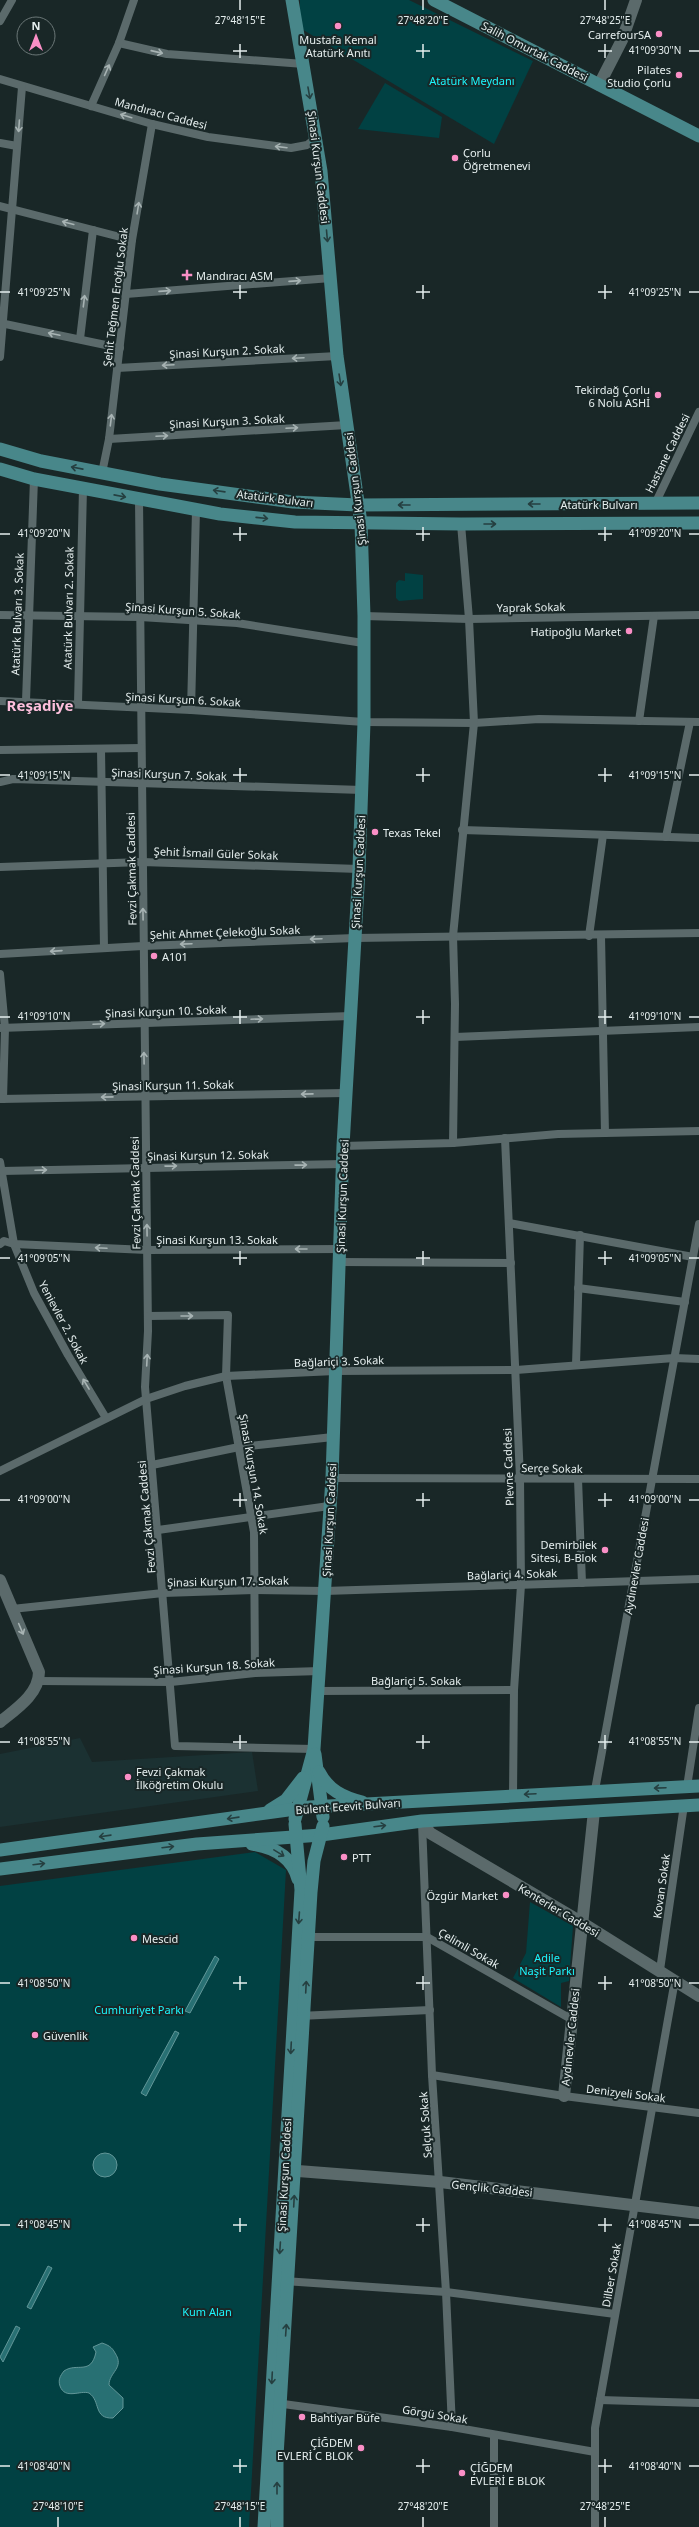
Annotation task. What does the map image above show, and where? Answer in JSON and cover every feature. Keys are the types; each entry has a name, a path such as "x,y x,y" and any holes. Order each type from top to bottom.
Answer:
{"main road":[{"name":"Şinasi Kurşun Caddesi","path":"264,2527 276,2403 284,2281 314,1748 332,1478 343,1146 359,869 364,722 364,616 361,523 337,356 317,137 292,0"},
{"name":"Salih Omurtak Caddesi","path":"434,0 699,136"},
{"name":"Atatürk Bulvarı","path":"0,450 102,473 160,484 293,502 358,505 699,503"},
{"name":"Atatürk Bulvarı","path":"0,469 34,479 139,500 196,510 295,522 461,524 699,523"},
{"name":"Şinasi Kurşun Caddesi","path":"306,1891 314,1861 310,1822 313,1768"},
{"path":"258,1815 286,1800 313,1768 322,1780 339,1794 371,1805"},
{"name":"Bülent Ecevit Bulvarı","path":"0,1869 228,1841 310,1822 371,1805 595,1790 693,1786"},
{"name":"Bülent Ecevit Bulvarı","path":"0,1850 258,1815 356,1829 422,1821 699,1804"},
{"path":"306,1891 324,1850 337,1837 356,1829"},
{"path":"228,1841 268,1847 283,1855 292,1865 306,1891"},
{"name":"Şinasi Kurşun Caddesi","path":"276,2403 277,2527"}],"street":[{"path":"0,21 12,0"},
{"path":"91,106 120,43 134,0"},
{"path":"599,84 622,40 636,0"},
{"path":"120,43 167,54 304,64"},
{"name":"Mandıracı Caddesi","path":"0,79 22,87 152,124 208,137 291,148 306,145 317,137"},
{"path":"0,358 4,265 13,209 22,87"},
{"name":"Şehit Teğmen Eroğlu Sokak","path":"102,473 109,439 132,240 152,124"},
{"path":"0,143 17,146"},
{"path":"0,206 132,240"},
{"path":"80,339 92,230"},
{"path":"126,294 331,278"},
{"path":"2,323 120,348"},
{"name":"Şinasi Kurşun 2. Sokak","path":"118,368 337,356"},
{"name":"Hastane Caddesi","path":"655,504 699,412"},
{"name":"Şinasi Kurşun 3. Sokak","path":"109,439 347,425"},
{"name":"Atatürk Bulvarı 3. Sokak","path":"26,701 34,479"},
{"name":"Atatürk Bulvarı 2. Sokak","path":"78,704 78,616 83,488"},
{"name":"Fevzi Çakmak Caddesi","path":"139,500 140,708 148,1316 146,1399 171,1682 175,1746 314,1748"},
{"path":"191,710 192,620 196,510"},
{"path":"453,1143 455,1037 453,936 462,830 474,723 469,619 461,524"},
{"name":"Şinasi Kurşun 5. Sokak","path":"0,615 140,617 237,623 363,643"},
{"name":"Yaprak Sokak","path":"364,616 469,619 699,615"},
{"path":"639,721 654,616"},
{"name":"Şinasi Kurşun 6. Sokak","path":"0,701 26,701 191,710 364,722 474,723 539,719 695,722"},
{"path":"666,837 695,722"},
{"path":"0,750 141,748"},
{"path":"100,749 104,948"},
{"name":"Şinasi Kurşun 7. Sokak","path":"0,782 13,779 141,785 362,790"},
{"path":"462,830 699,838"},
{"path":"589,936 603,835"},
{"name":"Şehit İsmail Güler Sokak","path":"0,867 142,862 359,869"},
{"name":"Şehit Ahmet Çelekoğlu Sokak","path":"0,954 143,946 355,938 453,936 601,936 699,933"},
{"path":"601,936 606,1133"},
{"path":"0,974 2,1099"},
{"name":"Şinasi Kurşun 10. Sokak","path":"2,1028 351,1016"},
{"path":"455,1037 699,1027"},
{"name":"Şinasi Kurşun 11. Sokak","path":"2,1099 346,1093"},
{"path":"343,1146 453,1143 505,1138 606,1133 699,1131"},
{"name":"Plevne Caddesi","path":"505,1138 520,1478 521,1585 514,1690 513,1795"},
{"name":"Yenievler 2. Sokak","path":"0,1162 14,1244 34,1293 68,1355 106,1418"},
{"name":"Şinasi Kurşun 12. Sokak","path":"2,1171 343,1164"},
{"path":"509,1223 693,1257"},
{"name":"Aydınevler Caddesi","path":"595,1790 699,1225"},
{"path":"576,1365 580,1235"},
{"name":"Şinasi Kurşun 13. Sokak","path":"1,1240 14,1244 147,1250 340,1249"},
{"path":"339,1262 511,1263"},
{"path":"578,1288 684,1302"},
{"name":"Şinasi Kurşun 14. Sokak","path":"148,1316 228,1315 226,1376 254,1532 255,1673"},
{"name":"Bağlariçi 3. Sokak","path":"0,1471 146,1399 184,1386 226,1376 335,1371 516,1370 674,1358 699,1359"},
{"path":"152,1465 239,1447 333,1437"},
{"name":"Serçe Sokak","path":"332,1478 699,1479"},
{"path":"578,1479 582,1583"},
{"path":"158,1530 329,1506"},
{"name":"Bağlariçi 4. Sokak","path":"325,1592 699,1579"},
{"path":"0,1580 39,1672 39,1681 24,1703 0,1722"},
{"name":"Şinasi Kurşun 17. Sokak","path":"12,1609 163,1593 254,1590 325,1592"},
{"name":"Şinasi Kurşun 18. Sokak","path":"39,1681 171,1682 255,1673 320,1671"},
{"name":"Bağlariçi 5. Sokak","path":"318,1691 514,1690"},
{"path":"693,1786 699,1708"},
{"name":"Kovan Sokak","path":"660,1970 684,1805"},
{"name":"Aydınevler Caddesi","path":"564,2096 581,1922 594,1811"},
{"name":"Kenterler Caddesi","path":"422,1821 430,1833 581,1922 660,1970 699,1996"},
{"name":"Selçuk Sokak","path":"422,1821 432,2075 440,2182 452,2427"},
{"name":"Çelimli Sokak","path":"303,1937 427,1937 571,2019"},
{"name":"Dilber Sokak","path":"595,2527 595,2428 675,1980"},
{"path":"298,2016 430,2010"},
{"name":"Denizyeli Sokak","path":"432,2075 564,2096 699,2114"},
{"name":"Gençlik Caddesi","path":"290,2171 440,2182 699,2213"},
{"path":"284,2281 446,2292 615,2314"},
{"path":"600,2400 699,2403"},
{"name":"Görgü Sokak","path":"276,2403 452,2427 595,2452"},
{"path":"494,2435 494,2527"}],"shaded area":[{"name":"Fevzi Çakmak İlköğretim Okulu","path":"80,1738 92,1762 252,1752 258,1791 0,1827 0,1754"},
{"path":"215,1956 219,1959 190,2013 185,2011"},
{"path":"175,2031 179,2033 146,2096 141,2093"},
{"path":"105,2153 113,2157 117,2165 113,2173 105,2177 97,2173 93,2165 97,2157"},
{"path":"48,2266 52,2268 31,2309 27,2307"},
{"path":"16,2326 20,2328 3,2362 0,2357"},
{"path":"102,2343 113,2349 118,2358 117,2366 111,2377 109,2385 123,2398 123,2408 113,2418 102,2416 93,2396 89,2393 65,2393 59,2384 61,2375 64,2371 91,2364 96,2352 93,2347"}],"green space":[{"name":"Atatürk Meydanı","path":"300,0 409,0 533,61 494,144 300,28"},
{"path":"385,83 442,117 439,138 358,129"},
{"path":"405,573 423,575 423,599 399,601 396,598 396,583 399,580 405,581"},
{"name":"Cumhuriyet Parkı","path":"255,1852 286,1870 249,2527 0,2527 0,1886"},
{"name":"Adile Naşit Parkı","path":"530,1902 573,1926 569,1981 561,1983 561,2007 513,1978 526,1953"}],"place":[{"name":"Mustafa Kemal Atatürk Anıtı","path":"338,26"},
{"name":"CarrefourSA","path":"659,34"},
{"name":"Pilates Studio Çorlu","path":"679,75"},
{"name":"Çorlu Öğretmenevi","path":"455,158"},
{"name":"Mandıracı ASM","path":"187,275"},
{"name":"Tekirdağ Çorlu 6 Nolu ASHİ","path":"658,395"},
{"name":"Hatipoğlu Market","path":"629,631"},
{"name":"Texas Tekel","path":"375,832"},
{"name":"A101","path":"154,956"},
{"name":"Demirbilek Sitesi, B-Blok","path":"605,1550"},
{"name":"Fevzi Çakmak İlköğretim Okulu","path":"128,1777"},
{"name":"PTT","path":"344,1857"},
{"name":"Özgür Market","path":"506,1895"},
{"name":"Mescid","path":"134,1938"},
{"name":"Güvenlik","path":"35,2035"},
{"name":"Bahtiyar Büfe","path":"302,2417"},
{"name":"ÇİĞDEM EVLERİ C BLOK","path":"361,2448"},
{"name":"ÇİĞDEM EVLERİ E BLOK","path":"462,2473"}],"district":[{"name":"Reşadiye","path":"40,705"}],"park label":[{"name":"Kum Alan","path":"207,2311"}]}
